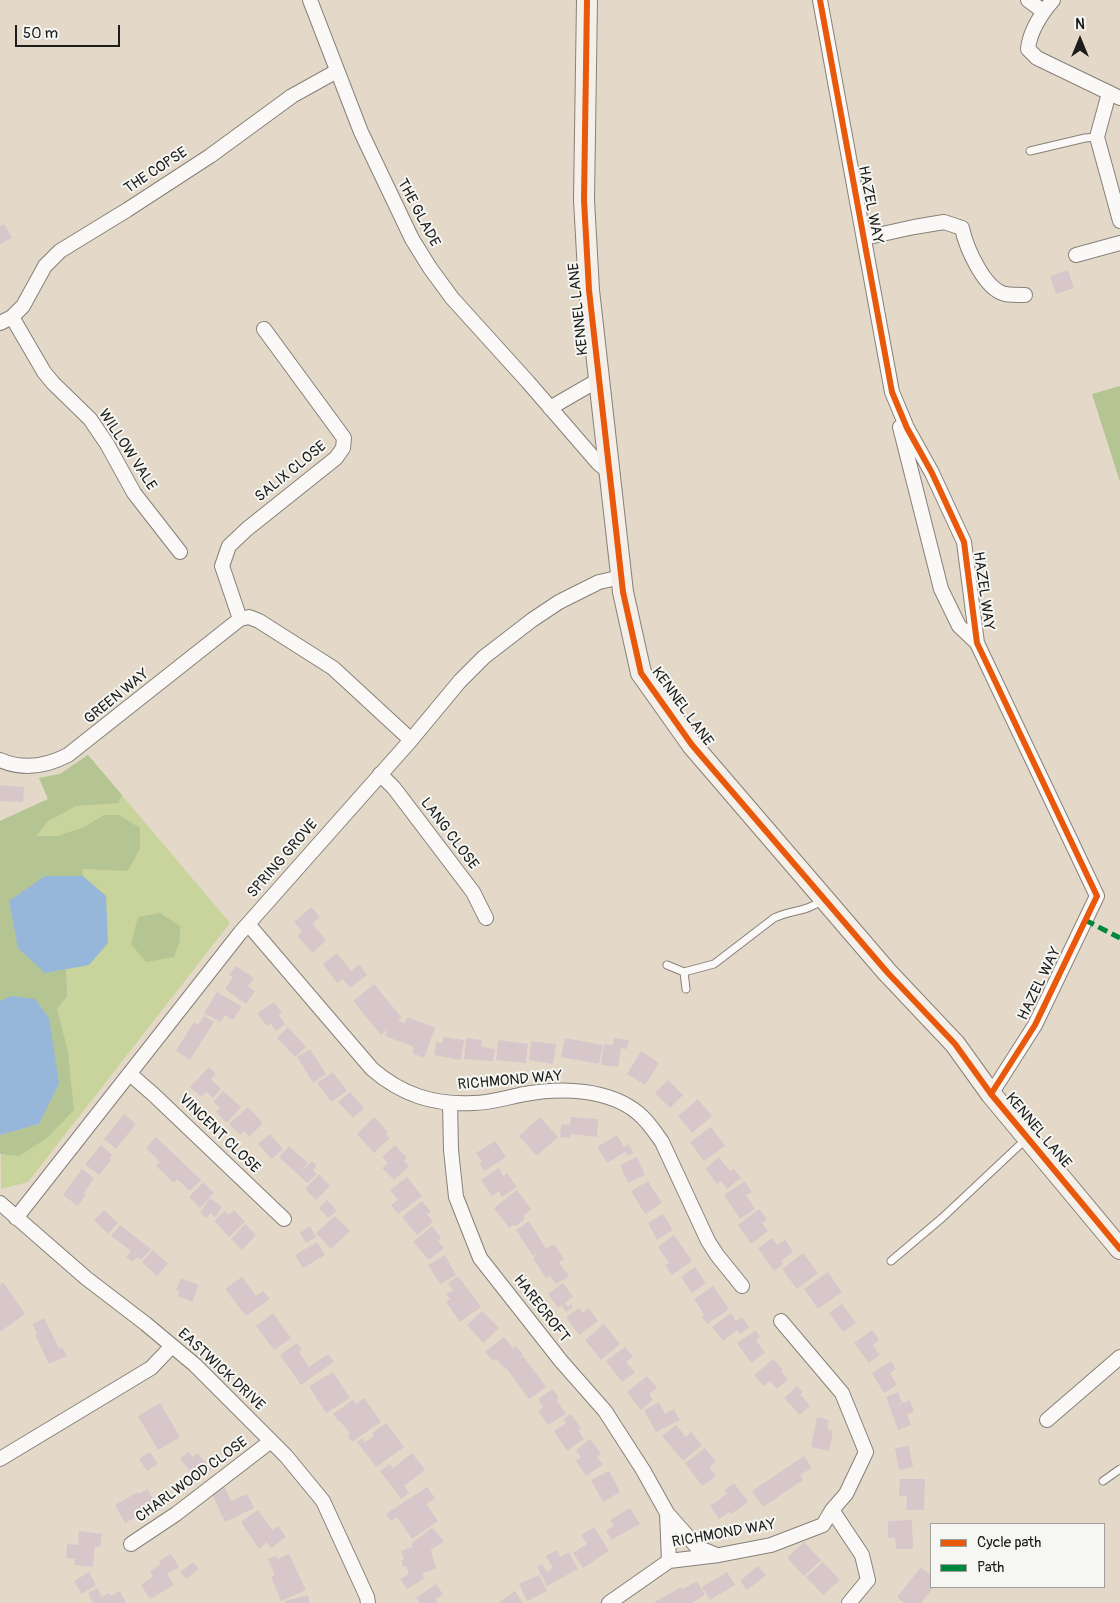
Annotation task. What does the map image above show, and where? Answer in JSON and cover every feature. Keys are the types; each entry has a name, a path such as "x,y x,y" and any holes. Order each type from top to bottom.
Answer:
{"street":[{"name":"THE GLADE","path":"310,0 361,132 381,177 412,239 430,268 452,298 598,463 611,474"},
{"name":"KENNEL LANE","path":"587,0 585,241 623,592 641,673 692,746 887,972 955,1044 991,1094 1120,1249"},
{"name":"HAZEL WAY","path":"820,0 892,392 941,589 959,626 978,643"},
{"path":"1028,0 1043,12"},
{"path":"1053,0 1043,12 1029,37 1028,49 1037,58 1114,95 1097,137 1120,221"},
{"name":"THE COPSE","path":"6,320 23,306 45,266 60,251 210,156 292,96 338,71"},
{"path":"864,238 944,222 962,228 966,245 992,287 1004,294 1025,295"},
{"path":"1076,255 1120,243"},
{"name":"WILLOW VALE","path":"6,320 53,383 90,419 107,444 134,492 180,552"},
{"name":"SALIX CLOSE","path":"240,619 222,566 228,546 336,458 344,448 344,438 264,329"},
{"path":"550,408 600,379"},
{"name":"HAZEL WAY","path":"892,392 907,428 932,473 964,542 978,643 1097,896 1035,1025 991,1094"},
{"name":"SPRING GROVE","path":"16,1218 220,957 466,675 484,657 559,602 599,582 622,577"},
{"path":"240,619 249,617 259,621 333,668 411,740"},
{"name":"GREEN WAY","path":"0,760 22,766 39,766 55,762 68,755 240,619"},
{"name":"LANG CLOSE","path":"380,774 394,788 473,892 486,918"},
{"name":"RICHMOND WAY","path":"248,924 372,1069 388,1083 406,1092 450,1103 475,1103 553,1091 580,1092 602,1096 623,1103 639,1114 662,1142 708,1242 716,1255 742,1286"},
{"name":"VINCENT CLOSE","path":"130,1074 154,1094 284,1219"},
{"name":"HARECROFT","path":"450,1103 451,1150 456,1197 480,1258 562,1361 605,1411 643,1470 667,1513 697,1547 719,1555"},
{"name":"EASTWICK DRIVE","path":"0,1203 86,1278 195,1365 286,1456 323,1501 367,1597 368,1603"},
{"name":"RICHMOND WAY","path":"609,1603 668,1561 719,1555 771,1545 823,1525 832,1510 846,1494 866,1452 842,1394 781,1321"},
{"path":"0,1458 151,1368 172,1346"},
{"path":"1047,1420 1120,1357"},
{"name":"CHARLWOOD CLOSE","path":"130,1544 176,1514 271,1441"},
{"path":"832,1510 862,1555 868,1580 849,1603"},
{"name":"HARECROFT","path":"667,1513 668,1561"}],"lane":[{"path":"1030,151 1097,137"},
{"path":"667,965 684,972 714,964 774,918 783,913 813,907 824,899"},
{"path":"684,972 686,990"},
{"path":"891,1261 942,1218 1027,1138"},
{"path":"1103,1481 1120,1469"}],"green space":[{"path":"1120,386 1120,482 1092,394"},
{"path":"88,755 230,923 28,1182 1,1189 0,821 48,799 39,778 60,774"},
{"path":"88,755 122,795 118,803 76,806 48,821 36,836 58,836 84,827 104,815 119,815 140,828 140,848 128,871 82,869 83,876 46,876 45,973 66,969 67,996 57,1009 68,1052 74,1110 47,1138 19,1156 0,1154 0,1135 39,1124 11,996 0,1001 0,821 48,799 39,778 60,774"},
{"path":"160,913 180,926 180,941 174,957 146,962 131,944 138,917"}],"water":[{"path":"45,876 83,876 106,896 108,943 89,965 45,973 18,948 9,901"},
{"path":"11,996 35,999 49,1018 59,1083 39,1124 0,1135 0,1001"}],"building":[{"path":"4,224 12,238 0,244 0,226"},
{"path":"1068,270 1074,288 1056,294 1050,276"},
{"path":"0,785 24,787 23,802 0,801"},
{"path":"311,907 320,917 312,924 326,940 313,953 297,936 302,931 294,922"},
{"path":"337,953 351,971 359,964 367,975 350,988 343,979 337,983 323,964"},
{"path":"236,966 254,978 248,986 255,991 246,1004 225,989 233,977 229,975"},
{"path":"374,984 402,1018 398,1021 405,1023 407,1017 435,1028 424,1058 412,1053 414,1047 385,1036 388,1029 381,1035 353,1001"},
{"path":"217,992 242,1007 233,1020 225,1015 221,1022 204,1013"},
{"path":"274,1002 282,1013 279,1015 285,1024 276,1031 271,1024 267,1026 257,1013"},
{"path":"204,1016 214,1022 190,1060 176,1051 194,1022 198,1025"},
{"path":"288,1027 306,1047 295,1057 277,1038"},
{"path":"443,1037 464,1040 461,1060 434,1055 436,1042 442,1043"},
{"path":"466,1038 482,1040 481,1054 482,1047 495,1049 493,1061 464,1059"},
{"path":"565,1038 603,1045 599,1064 561,1057"},
{"path":"614,1038 629,1040 627,1049 621,1048 618,1067 601,1065 604,1044 613,1045"},
{"path":"498,1040 528,1044 526,1063 496,1060"},
{"path":"531,1041 556,1044 553,1064 529,1060"},
{"path":"310,1049 326,1074 313,1083 297,1057"},
{"path":"641,1051 659,1063 645,1085 627,1074"},
{"path":"209,1067 216,1074 211,1079 221,1089 213,1098 206,1092 201,1097 190,1087"},
{"path":"333,1072 347,1091 331,1102 317,1083"},
{"path":"668,1080 683,1095 670,1108 655,1093"},
{"path":"223,1091 241,1107 227,1123 216,1112 220,1108 213,1102"},
{"path":"350,1092 364,1108 353,1118 338,1102"},
{"path":"698,1099 712,1116 692,1133 678,1116"},
{"path":"248,1107 263,1123 249,1137 244,1131 240,1135 229,1124"},
{"path":"124,1114 136,1124 116,1149 104,1139"},
{"path":"374,1117 388,1132 386,1134 390,1138 374,1153 357,1134"},
{"path":"540,1117 558,1137 537,1156 519,1136"},
{"path":"571,1117 598,1119 597,1137 571,1134 570,1138 560,1137 561,1124 570,1125"},
{"path":"711,1127 725,1146 704,1161 690,1142"},
{"path":"270,1134 283,1149 272,1159 258,1144"},
{"path":"617,1135 624,1147 628,1144 634,1153 628,1156 625,1152 607,1163 597,1147"},
{"path":"156,1137 201,1180 190,1191 177,1179 174,1183 156,1166 160,1162 146,1148"},
{"path":"495,1141 506,1157 484,1171 479,1163 482,1162 476,1153"},
{"path":"101,1145 112,1155 111,1160 99,1175 85,1164"},
{"path":"395,1145 407,1158 404,1161 409,1166 394,1180 382,1168 388,1163 382,1157"},
{"path":"289,1146 308,1163 302,1171 312,1161 317,1166 313,1170 317,1174 307,1183 279,1157"},
{"path":"637,1157 645,1175 628,1183 620,1165"},
{"path":"719,1157 730,1171 734,1169 741,1178 727,1189 721,1181 717,1184 705,1169"},
{"path":"499,1168 503,1176 507,1173 517,1187 502,1197 499,1191 492,1196 481,1180"},
{"path":"82,1169 94,1178 78,1206 63,1195"},
{"path":"319,1174 330,1186 316,1200 305,1189"},
{"path":"407,1177 422,1196 398,1214 391,1205 398,1200 390,1190"},
{"path":"648,1181 662,1203 645,1214 631,1191"},
{"path":"745,1181 752,1192 746,1195 755,1209 740,1219 724,1195"},
{"path":"203,1182 214,1193 200,1208 189,1197"},
{"path":"517,1190 531,1209 523,1216 525,1219 516,1226 512,1225 509,1228 494,1208"},
{"path":"210,1198 222,1207 215,1217 210,1213 207,1218 200,1213"},
{"path":"327,1200 337,1211 328,1218 319,1208"},
{"path":"422,1201 431,1212 427,1214 433,1222 417,1235 402,1217"},
{"path":"759,1209 767,1219 762,1223 768,1231 751,1244 738,1225"},
{"path":"104,1210 118,1223 108,1234 94,1220"},
{"path":"234,1210 245,1222 229,1237 214,1221 225,1211 229,1215"},
{"path":"663,1214 673,1230 657,1240 648,1223"},
{"path":"335,1216 350,1231 331,1249 316,1233"},
{"path":"529,1221 546,1249 554,1244 564,1259 559,1262 569,1276 556,1284 550,1276 546,1278 533,1258 540,1252 533,1256 516,1230"},
{"path":"245,1224 256,1235 242,1250 231,1239"},
{"path":"120,1225 151,1249 141,1260 137,1257 133,1262 126,1257 131,1251 111,1236"},
{"path":"310,1226 316,1237 306,1243 300,1233"},
{"path":"432,1226 441,1238 438,1241 444,1248 429,1260 413,1242"},
{"path":"674,1235 692,1261 672,1275 665,1265 669,1263 658,1247"},
{"path":"772,1238 777,1245 785,1240 793,1252 781,1261 783,1264 774,1271 758,1248"},
{"path":"317,1242 325,1255 303,1268 295,1255"},
{"path":"153,1250 168,1264 157,1276 142,1262"},
{"path":"803,1253 818,1273 797,1289 782,1269"},
{"path":"445,1255 456,1275 440,1284 428,1265"},
{"path":"695,1267 706,1283 692,1293 681,1277"},
{"path":"828,1272 842,1292 818,1309 804,1289"},
{"path":"458,1276 481,1307 460,1322 446,1302 450,1299 446,1294 453,1290 448,1283"},
{"path":"242,1277 256,1296 263,1291 270,1299 246,1316 225,1289"},
{"path":"181,1278 199,1285 192,1302 178,1296 179,1291 176,1290"},
{"path":"3,1282 25,1314 0,1332 0,1285"},
{"path":"563,1283 573,1297 565,1303 568,1307 571,1304 573,1307 566,1312 561,1305 558,1308 548,1294"},
{"path":"713,1286 729,1309 707,1324 694,1299"},
{"path":"842,1304 856,1323 843,1332 829,1313"},
{"path":"579,1308 583,1313 589,1308 598,1321 579,1335 566,1317"},
{"path":"482,1311 499,1328 483,1343 467,1325"},
{"path":"273,1313 291,1338 274,1350 256,1326"},
{"path":"731,1313 736,1321 742,1317 749,1327 740,1334 737,1330 723,1341 712,1327"},
{"path":"44,1318 59,1348 62,1347 67,1356 49,1364 35,1335 37,1334 32,1324"},
{"path":"604,1324 620,1344 601,1360 585,1340"},
{"path":"756,1330 760,1337 756,1340 765,1353 751,1363 737,1343"},
{"path":"872,1330 879,1340 873,1345 880,1355 869,1363 854,1343"},
{"path":"504,1337 513,1348 516,1346 523,1355 505,1369 496,1359 493,1361 485,1352"},
{"path":"297,1343 302,1350 299,1352 309,1367 328,1354 334,1362 301,1385 280,1355"},
{"path":"625,1347 633,1357 626,1362 635,1372 622,1382 606,1361"},
{"path":"523,1356 546,1387 529,1399 506,1368"},
{"path":"773,1359 788,1379 777,1389 770,1381 764,1386 754,1375"},
{"path":"891,1361 896,1369 890,1373 897,1385 884,1393 872,1373"},
{"path":"333,1372 350,1398 326,1413 309,1386"},
{"path":"647,1376 657,1388 649,1394 653,1400 641,1410 627,1392"},
{"path":"797,1386 803,1392 800,1394 810,1406 800,1415 784,1398"},
{"path":"553,1389 559,1398 556,1400 566,1414 548,1425 538,1411 543,1407 538,1399"},
{"path":"898,1392 902,1402 895,1406 910,1400 914,1412 907,1414 911,1425 898,1430 886,1397"},
{"path":"364,1398 381,1422 352,1442 348,1436 350,1434 333,1414 353,1400 356,1404"},
{"path":"659,1402 665,1414 674,1409 680,1420 656,1432 644,1410"},
{"path":"160,1403 180,1437 158,1450 138,1416"},
{"path":"571,1414 581,1428 578,1430 584,1439 567,1451 554,1431 566,1423 563,1419"},
{"path":"817,1417 829,1420 827,1429 833,1431 829,1451 811,1447"},
{"path":"386,1423 404,1447 376,1467 357,1442 362,1438 365,1442 374,1436 372,1433"},
{"path":"676,1425 686,1437 691,1432 702,1445 683,1461 662,1436"},
{"path":"590,1439 601,1454 597,1457 603,1464 586,1476 576,1461 581,1457 576,1450"},
{"path":"909,1446 913,1467 899,1470 895,1448"},
{"path":"705,1448 716,1462 709,1467 716,1476 702,1486 685,1463"},
{"path":"150,1452 158,1464 147,1471 139,1459"},
{"path":"188,1452 193,1457 197,1453 212,1469 194,1484 188,1477 192,1473 180,1459"},
{"path":"412,1453 425,1470 404,1486 409,1493 401,1499 380,1471 390,1464 393,1468"},
{"path":"804,1456 812,1468 800,1475 803,1480 763,1507 752,1491"},
{"path":"609,1471 620,1492 603,1502 591,1480"},
{"path":"900,1479 925,1479 924,1510 906,1510 907,1496 899,1496"},
{"path":"734,1483 748,1502 731,1514 729,1512 719,1519 710,1506 727,1494 724,1490"},
{"path":"224,1486 231,1501 247,1494 254,1508 225,1522 211,1492"},
{"path":"427,1487 435,1498 426,1504 438,1521 412,1539 397,1517 391,1521 386,1514"},
{"path":"148,1489 156,1506 125,1523 115,1505 138,1492 139,1494"},
{"path":"630,1508 640,1524 611,1540 606,1530 614,1526 610,1520"},
{"path":"258,1510 272,1530 278,1526 286,1537 271,1548 267,1542 259,1549 241,1522"},
{"path":"912,1520 913,1549 896,1549 895,1538 888,1538 888,1521"},
{"path":"594,1527 609,1551 583,1568 573,1553 587,1544 581,1535"},
{"path":"432,1528 444,1541 431,1550 436,1569 422,1573 424,1579 407,1589 400,1579 409,1574 406,1566 403,1567 401,1560 404,1559 401,1551 412,1547 412,1543"},
{"path":"79,1531 102,1534 100,1547 95,1547 93,1567 74,1565 75,1559 66,1558 67,1544 78,1545"},
{"path":"804,1542 821,1560 804,1576 787,1558"},
{"path":"557,1550 560,1557 569,1552 578,1569 547,1586 537,1567 542,1564 547,1572 553,1568 546,1556"},
{"path":"171,1554 179,1567 167,1574 174,1585 150,1599 141,1585 153,1577 150,1571 161,1564 159,1561"},
{"path":"289,1554 306,1590 281,1601 271,1577 275,1575 268,1559 276,1556 278,1559"},
{"path":"193,1562 199,1569 186,1579 180,1572"},
{"path":"823,1562 840,1580 823,1595 806,1577"},
{"path":"758,1566 766,1575 747,1590 740,1581"},
{"path":"921,1567 930,1574 930,1588 933,1588 921,1603 904,1603 897,1597"},
{"path":"89,1572 96,1585 82,1594 74,1581"},
{"path":"727,1572 735,1585 710,1600 702,1587"},
{"path":"539,1575 547,1591 527,1601 519,1584"},
{"path":"697,1581 705,1595 692,1603 653,1603 681,1587 683,1589"},
{"path":"436,1584 443,1594 435,1599 438,1603 420,1603 416,1598"},
{"path":"97,1588 102,1597 109,1593 111,1596 120,1591 126,1603 93,1603 88,1593"},
{"path":"515,1591 523,1603 498,1603"},
{"path":"308,1595 310,1603 285,1603 285,1601"}],"marked path":[{"path":"1085,920 1120,938"}],"cycle path":[{"path":"587,0 584,200 589,290 623,592 641,673 692,745 887,972 955,1044 991,1094 1120,1249"},
{"path":"820,0 892,392 907,428 932,473 964,542 977,643 1097,896 1035,1025 991,1094"}]}
